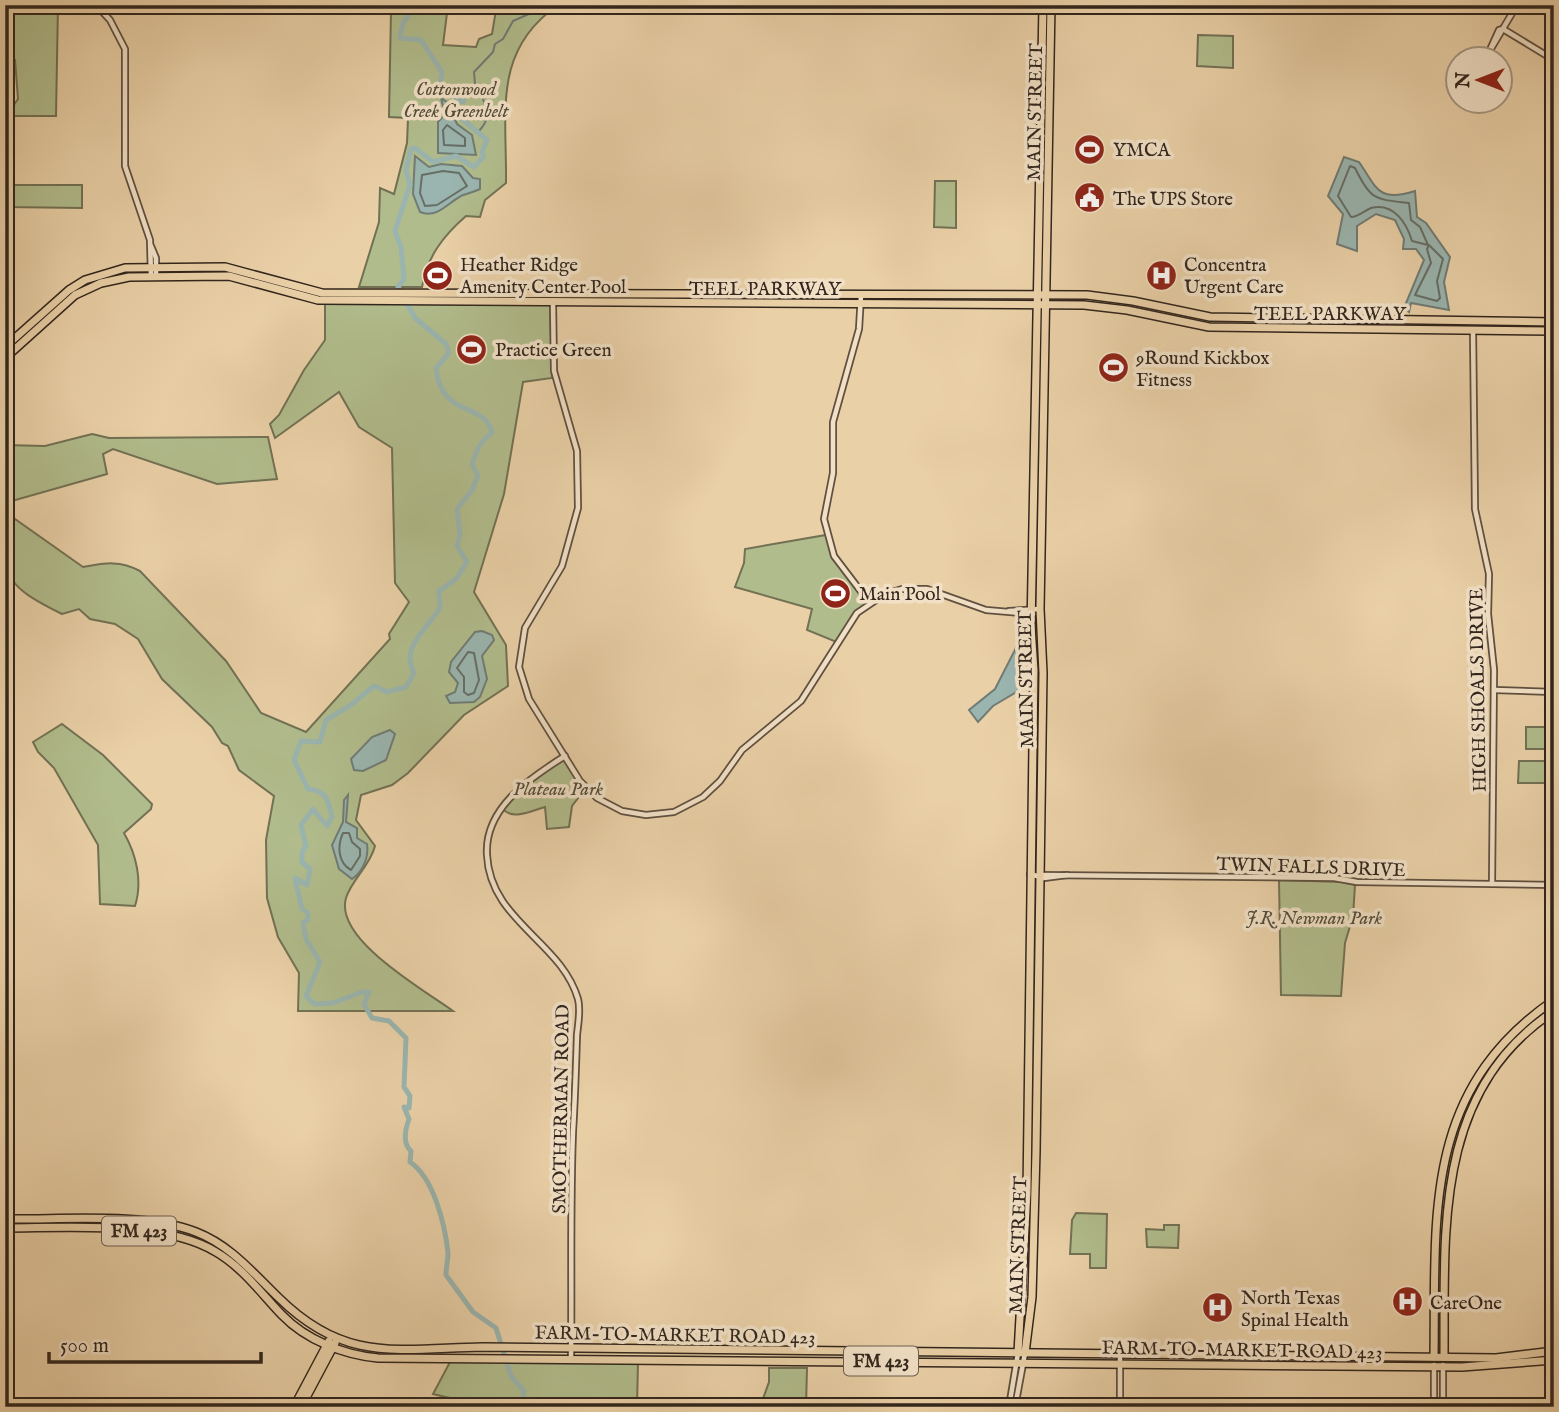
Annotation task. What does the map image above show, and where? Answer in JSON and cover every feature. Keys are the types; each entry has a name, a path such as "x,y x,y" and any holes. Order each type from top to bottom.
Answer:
{"main road":[{"name":"MAIN STREET","path":"1021,1357 1032,1297 1034,670 1044,436 1048,234 1047,31 1043,5"},
{"name":"MAIN STREET","path":"1036,612 1038,233 1047,31 1051,5"},
{"path":"1038,233 1048,234"},
{"name":"TEEL PARKWAY","path":"5,358 35,327 53,302 85,280 125,268 225,267 256,273 305,290 359,296"},
{"name":"TEEL PARKWAY","path":"5,347 82,292 113,280 153,275 229,276 300,297 861,304 927,300 1037,300 1047,296 1107,297 1210,317 1554,322"},
{"name":"TEEL PARKWAY","path":"415,297 861,295 927,300"},
{"path":"1106,307 1107,297"},
{"name":"TEEL PARKWAY","path":"1037,300 1047,305 1106,307 1209,327 1554,331"},
{"path":"1153,315 1155,305"},
{"path":"1288,318 1288,328"},
{"path":"1393,329 1394,319"},
{"path":"1036,376 1045,376"},
{"path":"1035,436 1044,436"},
{"path":"1434,1357 1438,1189 1444,1153 1460,1111 1476,1080 1502,1045 1554,1000"},
{"path":"1444,1357 1447,1193 1456,1148 1465,1121 1483,1087 1508,1052 1554,1011"},
{"name":"FARM-TO-MARKET ROAD 423","path":"5,1219 150,1231 177,1236 217,1252 247,1272 332,1342 370,1357 1021,1357"},
{"name":"FARM-TO-MARKET ROAD 423","path":"5,1228 57,1224"},
{"path":"1435,1271 1445,1271"},
{"path":"294,1407 332,1342"},
{"path":"301,1407 332,1342"},
{"name":"FARM-TO-MARKET ROAD 423","path":"332,1342 372,1349 571,1348 1443,1367 1554,1360"},
{"path":"439,1348 439,1357"},
{"name":"FARM-TO-MARKET ROAD 423","path":"1120,1359 1322,1355 1496,1358 1554,1351"},
{"path":"1532,1352 1533,1362"},
{"path":"1322,1355 1322,1365"}],"street":[{"path":"96,5 110,20 125,49 125,166 151,245 153,275"},
{"path":"1503,29 1494,39 1489,52 1493,50 1517,5"},
{"path":"1503,29 1554,60"},
{"path":"861,295 859,329 833,422 833,473 824,519 834,556 869,602"},
{"path":"553,302 554,371 577,451 578,508 568,552 552,585 528,622 519,658 529,699 588,790 622,811 655,815 688,806 720,781 742,750 801,701 853,619 869,602 892,591 921,589 986,610 1036,612"},
{"name":"HIGH SHOALS DRIVE","path":"1473,330 1475,509 1489,573 1488,614 1494,690 1492,884"},
{"path":"1494,690 1554,692"},
{"name":"SMOTHERMAN ROAD","path":"565,756 532,777 502,808 492,825 486,854 491,878 502,902 514,920 562,965 579,1002 571,1195 570,1359"},
{"name":"TWIN FALLS DRIVE","path":"1035,874 1062,878 1068,874 1554,885"},
{"path":"1012,1406 1021,1357"},
{"path":"1434,1357 1434,1407"},
{"path":"1443,1407 1444,1357"},
{"path":"1120,1359 1121,1407"}],"green space":[{"path":"5,5 58,5 56,116 6,116 18,99 15,60 5,59"},
{"name":"Cottonwood Creek Greenbelt","path":"407,5 448,5 443,45 476,47 479,39 492,34 496,10 517,10 518,5 558,5 537,23 522,42 513,63 505,108 506,183 485,200 480,217 466,216 443,239 428,266 422,287 359,287 379,222 380,188 394,194 407,143 408,118 389,117 391,10 407,11"},
{"path":"1198,35 1233,36 1233,68 1197,66"},
{"path":"935,181 956,181 956,228 934,227"},
{"path":"5,185 82,185 82,208 5,207"},
{"path":"325,304 550,304 552,378 523,382 504,494 474,592 506,645 508,686 464,715 408,773 392,785 361,795 356,820 375,846 346,898 346,914 354,930 384,962 453,1011 298,1011 299,973 278,937 267,898 266,840 274,796 239,770 228,746 222,743 212,727 162,679 138,639 115,624 90,619 79,609 62,614 42,603 17,586 7,565 5,512 83,567 119,564 140,571 226,661 261,713 306,732 390,639 389,634 409,602 395,583 392,448 359,427 339,392 275,438 270,424 279,415 304,370 325,340"},
{"path":"92,434 109,438 268,437 277,479 217,484 113,449 103,454 107,474 5,503 5,445 45,446"},
{"path":"826,535 830,547 869,602 858,613 839,643 807,630 812,609 735,587 744,563 745,549"},
{"path":"62,724 103,755 152,804 151,809 124,833 137,868 135,906 100,904 98,845 54,768 38,752 33,742"},
{"path":"1526,727 1554,727 1554,749 1526,749"},
{"name":"Plateau Park","path":"565,756 586,788 572,806 569,827 547,829 545,807 516,814 506,812 502,808 515,793"},
{"path":"1519,761 1554,761 1554,783 1518,783"},
{"name":"J.R. Newman Park","path":"1279,880 1342,882 1355,885 1353,916 1345,943 1341,996 1281,995"},
{"path":"1076,1213 1107,1214 1106,1268 1090,1268 1090,1254 1070,1254 1072,1220"},
{"path":"1164,1225 1179,1225 1178,1248 1147,1247 1146,1229 1164,1230"},
{"path":"450,1362 638,1362 637,1407 465,1407 458,1400 433,1394"},
{"path":"769,1368 807,1368 806,1407 760,1407 769,1382"}],"water":[{"path":"441,98 448,103 457,124 472,135 476,155 438,153 438,122 445,114"},
{"path":"415,156 429,167 441,164 462,166 473,178 480,179 480,189 463,195 438,212 420,212 413,194"},
{"path":"1344,157 1359,162 1375,186 1386,194 1415,191 1417,217 1426,223 1450,257 1444,282 1449,310 1411,303 1409,312 1404,308 1424,260 1416,249 1403,249 1404,239 1395,220 1376,214 1357,226 1357,251 1337,244 1343,214 1328,196"},
{"path":"482,631 492,635 494,640 482,656 487,679 480,697 474,702 450,703 446,696 455,692 458,683 449,672 451,662 475,632"},
{"path":"1021,638 1028,644 1022,651 1020,690 993,706 978,722 969,710 995,689"},
{"path":"390,730 395,734 386,760 363,771 354,770 351,759 372,737"},
{"path":"348,795 346,822 357,828 357,838 367,844 366,859 352,879 339,869 332,845 343,822 344,800"}],"waterway":[{"path":"415,5 403,23 400,38 421,40 442,72 440,86 443,95 447,93 464,101 455,103 455,113 487,140 482,152 484,156 474,167 456,156 433,162 415,148 411,149 406,170 410,185 395,231 401,247 404,279 398,287 415,318 446,344 449,353 436,368 446,395 454,403 481,417 488,423 492,433 477,450 472,464 478,476 472,490 457,509 460,535 457,546 467,562 456,579 439,591 440,608 417,639 410,655 414,673 406,687 387,692 374,686 351,705 326,720 320,742 301,741 294,760 308,789 326,797 332,817 327,826 313,809 301,825 306,846 302,852 302,862 310,869 307,885 295,878 302,909 308,913 308,920 303,923 306,939 320,962 306,996 314,1004 333,1003 369,992 364,1004 372,1018 389,1021 406,1038 404,1087 410,1096 409,1108 404,1107 409,1119 405,1136 411,1151 410,1162 426,1179 437,1203 448,1253 446,1275 473,1312 496,1328 511,1376 524,1391 522,1407"},
{"path":"479,131 487,116 483,99 486,91 475,84 474,72 493,52 495,44 503,39 513,21 549,5"},
{"path":"511,1407 520,1407"}],"place":[{"name":"YMCA","path":"1090,149"},
{"name":"The UPS Store","path":"1090,198"},
{"name":"Heather Ridge Amenity Center Pool","path":"437,275"},
{"name":"Concentra Urgent Care","path":"1161,275"},
{"name":"Practice Green","path":"472,349"},
{"name":"9Round Kickbox Fitness","path":"1113,368"},
{"name":"Main Pool","path":"836,593"},
{"name":"CareOne","path":"1407,1302"},
{"name":"North Texas Spinal Health","path":"1218,1308"}]}
